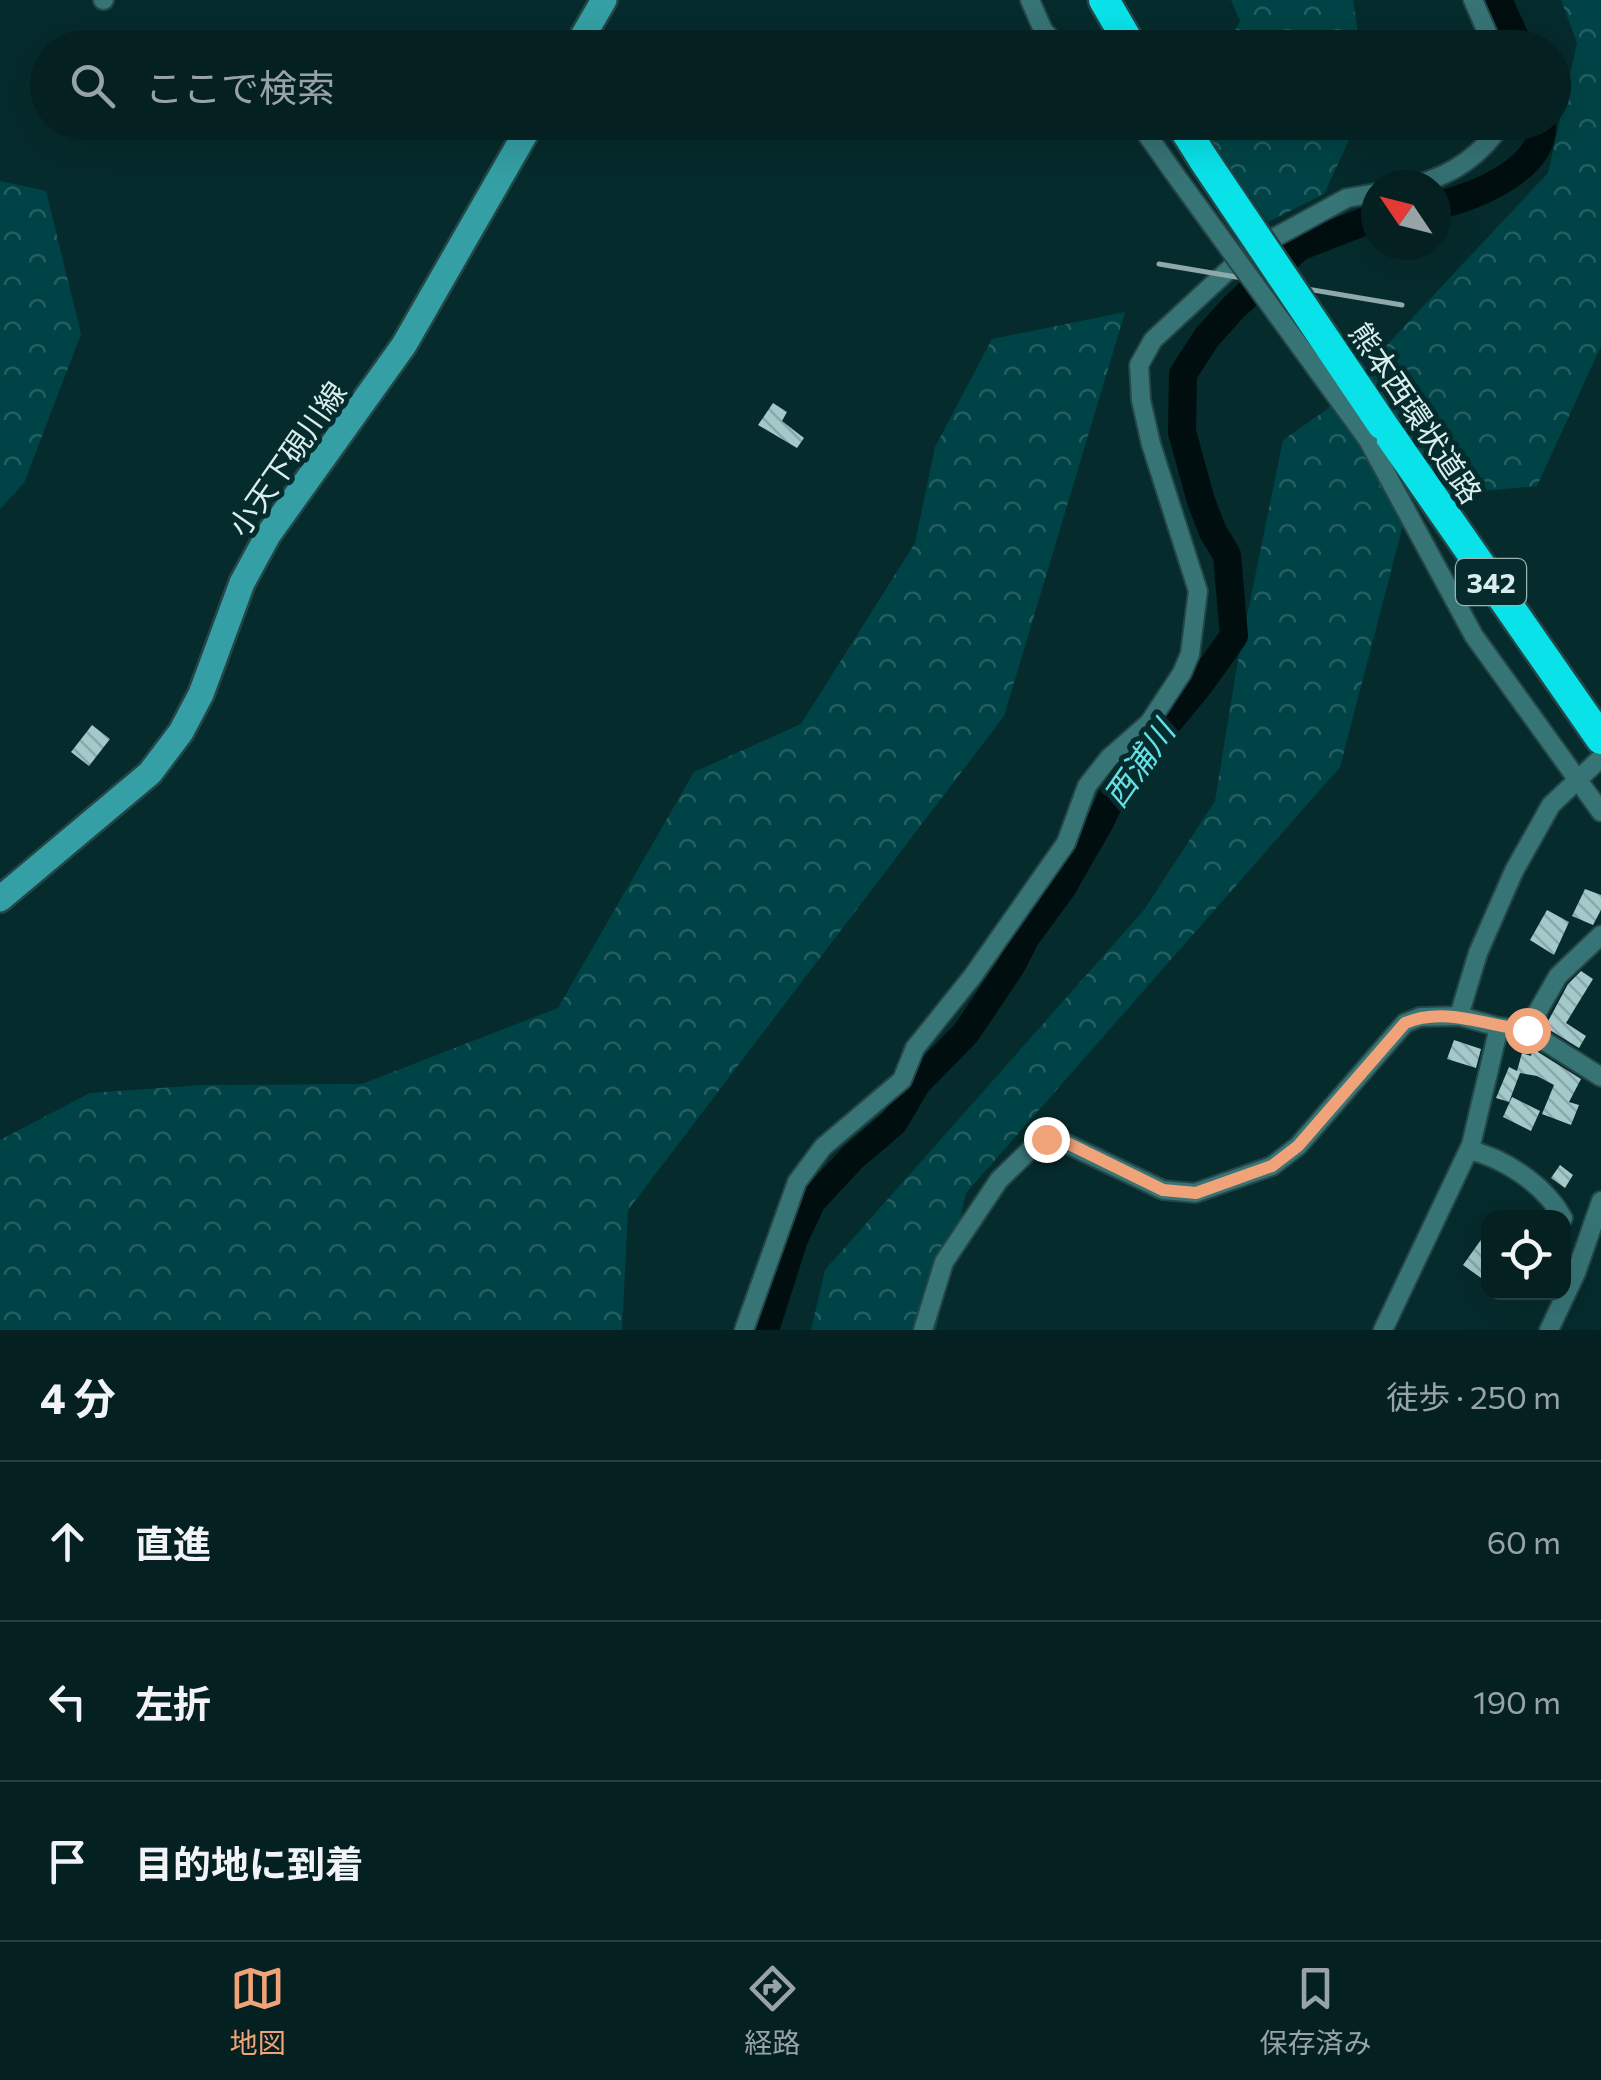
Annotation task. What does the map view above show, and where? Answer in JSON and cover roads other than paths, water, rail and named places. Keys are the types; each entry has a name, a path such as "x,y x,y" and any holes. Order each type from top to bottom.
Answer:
{"highway":[{"path":"1104,0 1122,30"},
{"name":"熊本西環状道路","path":"1191,140 1375,432 1601,739"}],"main road":[{"path":"586,30 604,0"},
{"name":"小天下硯川線","path":"0,899 150,773 181,732 202,694 242,583 268,535 404,345 522,140"}],"street":[{"path":"1030,0 1043,30"},
{"path":"1474,0 1486,30"},
{"path":"1151,140 1375,432 1474,636 1601,812"},
{"path":"1451,170 1465,164 1491,140"},
{"path":"744,1330 797,1182 823,1147 902,1080 914,1048 972,978 1066,843 1088,786 1109,758 1149,723 1186,663 1196,623 1198,591 1140,400 1140,365 1153,340 1248,252 1347,198 1361,196"},
{"path":"1459,1016 1478,953 1514,871 1552,805 1601,758"},
{"path":"1527,1030 1558,976 1601,935"},
{"path":"923,1330 944,1262 999,1180 1046,1139 1061,1140 1163,1190 1196,1193 1272,1166 1298,1146 1405,1023 1420,1016 1459,1016 1527,1030 1601,1077"},
{"path":"1383,1330 1469,1150 1499,1027"},
{"path":"1469,1150 1497,1158 1557,1210"},
{"path":"1550,1330 1601,1201"},
{"path":"1571,1227 1586,1245"}],"waterway":[{"name":"西浦川","path":"1498,0 1512,30"},
{"name":"西浦川","path":"1451,201 1504,179 1532,154 1539,140"},
{"name":"西浦川","path":"765,1330 794,1239 812,1201 853,1157 894,1122 917,1083 966,1033 1062,888 1118,783 1234,636 1227,555 1201,501 1182,432 1183,374 1207,337 1233,308 1299,247 1361,223"}],"railway":[{"path":"1159,264 1402,305"}]}
